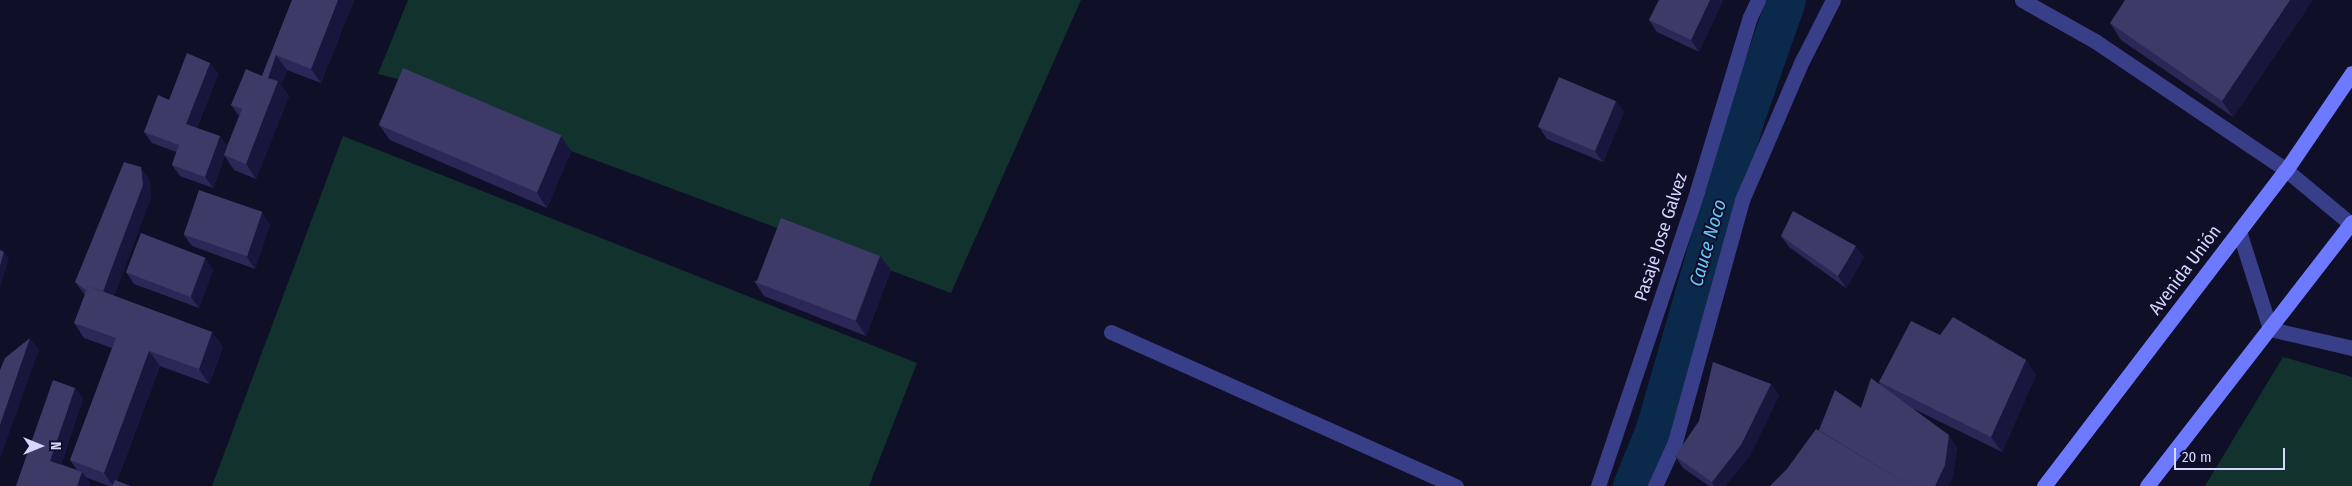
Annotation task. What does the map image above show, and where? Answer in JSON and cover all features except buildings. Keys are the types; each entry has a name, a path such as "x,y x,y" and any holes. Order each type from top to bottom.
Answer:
{"main road":[{"name":"Avenida Unión","path":"2044,486 2286,170 2352,73"},
{"path":"2147,486 2352,224"}],"street":[{"name":"Pasaje Jose Galvez","path":"1598,486 1697,191 1750,17 1758,0"},
{"path":"1654,486 1675,442 1742,200 1802,60 1833,0"},
{"path":"2022,0 2095,41 2286,170 2352,224"},
{"path":"2239,230 2270,329 2352,348"},
{"path":"1111,332 1456,486"}],"green space":[{"path":"408,0 1081,0 951,293 571,151 414,83 378,74"},
{"path":"343,136 917,363 869,486 212,486"},
{"path":"2283,357 2352,377 2352,486 2205,486"}],"waterway":[{"name":"Cauce Noco","path":"1632,486 1655,429 1744,120 1786,0"}]}
